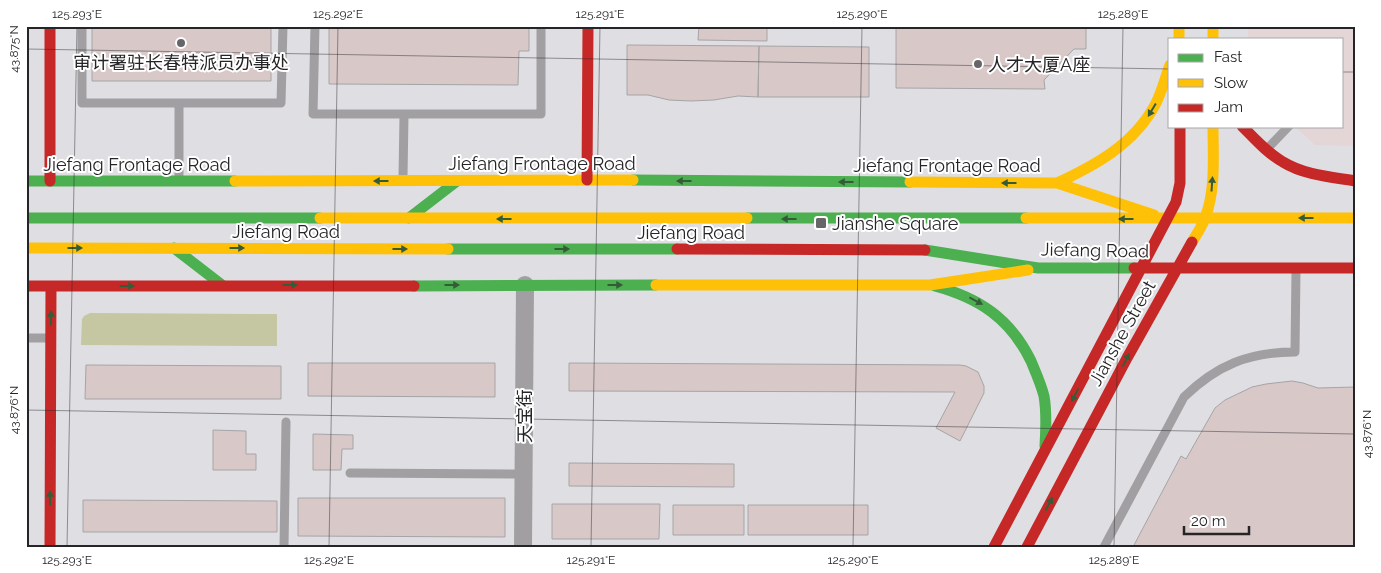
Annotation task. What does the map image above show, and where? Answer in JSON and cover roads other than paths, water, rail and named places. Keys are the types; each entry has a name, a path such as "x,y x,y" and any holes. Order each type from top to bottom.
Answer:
{"main road":[{"path":"50,26 50,181"},
{"path":"587,180 588,26"},
{"path":"1057,183 1094,166 1139,130 1156,104 1168,71"},
{"name":"Jianshe Street","path":"994,547 1176,202 1180,183 1180,128"},
{"name":"Jianshe Street","path":"1028,544 1127,358 1205,219 1211,201 1213,183 1213,128"},
{"path":"1244,128 1266,150 1284,163 1326,177 1355,181"},
{"name":"Jiefang Frontage Road","path":"26,181 587,180 1057,183"},
{"path":"409,218 457,181"},
{"path":"1057,183 1167,219"},
{"name":"Jiefang Road","path":"26,218 1355,218"},
{"name":"Jiefang Road","path":"26,248 929,250 1038,268 1355,268"},
{"path":"174,248 222,285"},
{"path":"26,286 930,285 1038,268"},
{"path":"930,285 956,291 979,302 998,316 1020,340 1030,358 1042,388 1046,418 1045,451"},
{"path":"50,547 51,286"}],"street":[{"name":"天宝街","path":"523,547 524,284"}],"lane":[{"path":"82,26 82,103 281,103 283,26"},
{"path":"315,26 313,114 541,114 541,26"},
{"path":"178,181 179,103"},
{"path":"403,181 404,114"},
{"path":"1266,150 1287,128"},
{"path":"1104,547 1184,397 1205,378 1229,364 1261,354 1295,352 1296,268"},
{"path":"26,338 51,338"},
{"path":"284,547 286,422"},
{"path":"350,473 524,474"},
{"path":"1028,544 1042,547"}],"place":[{"name":"审计署驻长春特派员办事处","path":"181,43"},
{"name":"人才大厦A座","path":"978,64"},
{"name":"Jianshe Square","path":"821,223"}]}
